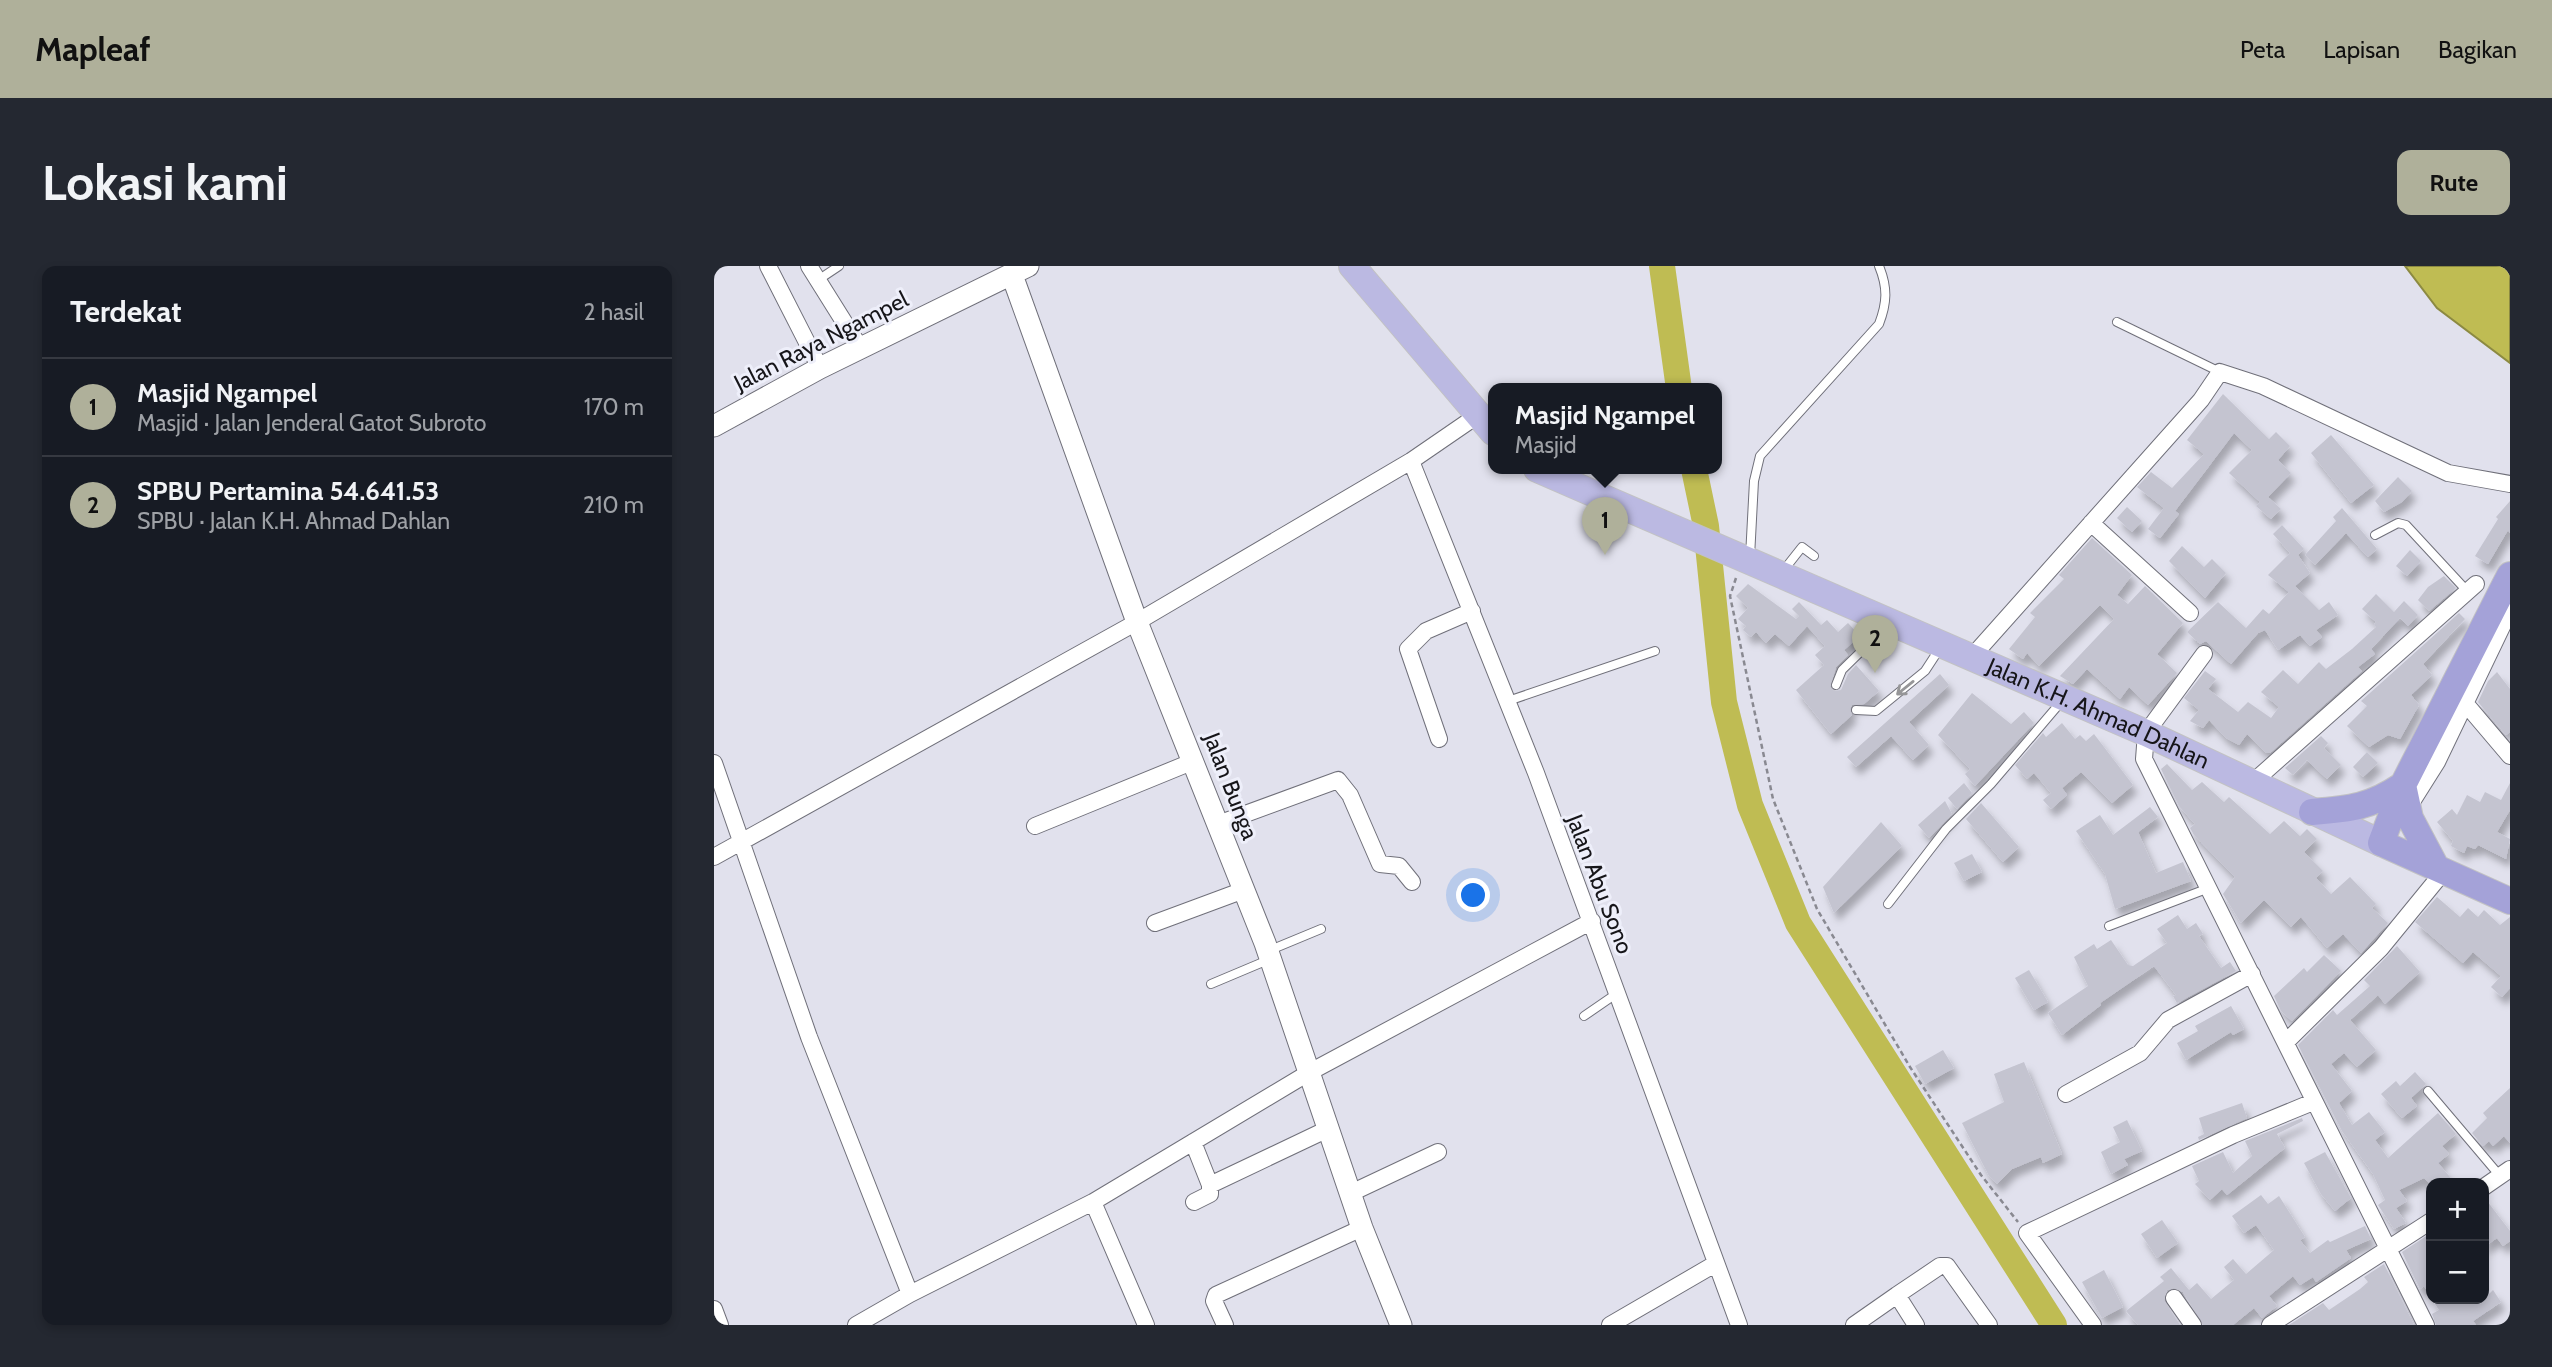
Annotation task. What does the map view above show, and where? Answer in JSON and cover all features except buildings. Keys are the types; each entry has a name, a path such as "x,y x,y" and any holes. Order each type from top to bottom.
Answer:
{"highway":[{"path":"2381,843 2406,797 2510,575"},
{"path":"2312,812 2365,806 2406,797"},
{"path":"2406,797 2420,840 2440,869"},
{"name":"Jalan K.H. Ahmad Dahlan","path":"2381,843 2510,901"}],"main road":[{"path":"1352,266 1485,424"},
{"name":"Jalan K.H. Ahmad Dahlan","path":"1548,474 2146,733 2381,843"}],"street":[{"path":"768,266 820,368"},
{"name":"Jalan Raya Ngampel","path":"714,426 820,368 1017,269"},
{"name":"Jalan Bunga","path":"1017,269 1138,622 1269,955 1362,1228 1401,1325"},
{"path":"813,273 861,349"},
{"path":"1970,659 2201,400 2220,372 2274,391 2448,473 2510,484"},
{"path":"714,857 1138,622 1411,461 1485,424"},
{"name":"Jalan Abu Sono","path":"1411,461 1508,701 1592,921 1616,994 1739,1325"},
{"path":"2091,523 2190,612"},
{"path":"2252,783 2472,588"},
{"path":"2406,797 2437,762 2510,610"},
{"path":"1439,739 1408,649 1426,631 1472,611"},
{"path":"2204,654 2146,733 2144,759 2426,1325"},
{"path":"2465,703 2510,756"},
{"path":"1035,826 1194,761"},
{"path":"714,763 719,791 743,842 809,1037 910,1294"},
{"path":"1217,824 1338,780 1350,795 1380,864 1399,866 1412,882"},
{"path":"2286,1042 2381,948 2440,869"},
{"path":"1155,923 1244,890"},
{"path":"856,1325 910,1294 1093,1202 1310,1072 1592,921"},
{"path":"2066,1094 2140,1053 2168,1020 2252,974"},
{"path":"2093,1325 2026,1233 2233,1135 2313,1102"},
{"path":"1210,1185 1330,1128"},
{"path":"1193,1142 1210,1185 1210,1194 1194,1202"},
{"path":"1351,1193 1438,1152"},
{"path":"2489,1184 2505,1173"},
{"path":"1093,1202 1146,1325"},
{"path":"2270,1325 2290,1319 2426,1224"},
{"path":"1225,1325 1214,1301 1216,1295 1362,1228"},
{"path":"1610,1325 1715,1264"},
{"path":"1854,1325 1940,1266 1947,1266 1989,1325"},
{"path":"1897,1295 1916,1325"},
{"path":"2174,1298 2193,1325"},
{"path":"714,1309 720,1325"}],"lane":[{"path":"813,273 839,266"},
{"path":"1744,561 1754,481 1760,456 1879,324 1887,303 1885,280 1879,266"},
{"path":"2117,322 2220,372"},
{"path":"2375,535 2398,523 2406,525 2472,588"},
{"path":"1779,576 1802,547 1814,556"},
{"path":"1836,685 1842,670 1890,623"},
{"path":"1856,710 1876,711 1925,671 1942,645"},
{"path":"1508,701 1654,651"},
{"path":"1888,904 1946,829 1991,784 2065,698"},
{"path":"2109,926 2209,888"},
{"path":"1211,984 1321,929"},
{"path":"1584,1016 1616,994"},
{"path":"2428,1091 2505,1173"}],"path":[{"path":"1744,561 1730,596 1741,649 1773,799 1817,909 1910,1067 1981,1175 2026,1233"}],"shaded area":[{"path":"2405,266 2510,266 2510,363 2437,308"}],"waterway":[{"path":"1662,266 1678,383"},
{"path":"1695,474 1706,526 1724,702 1750,805 1798,923 2054,1325"}],"place":[{"name":"Masjid Ngampel","path":"1605,555"},
{"name":"SPBU Pertamina 54.641.53","path":"1875,673"}]}
